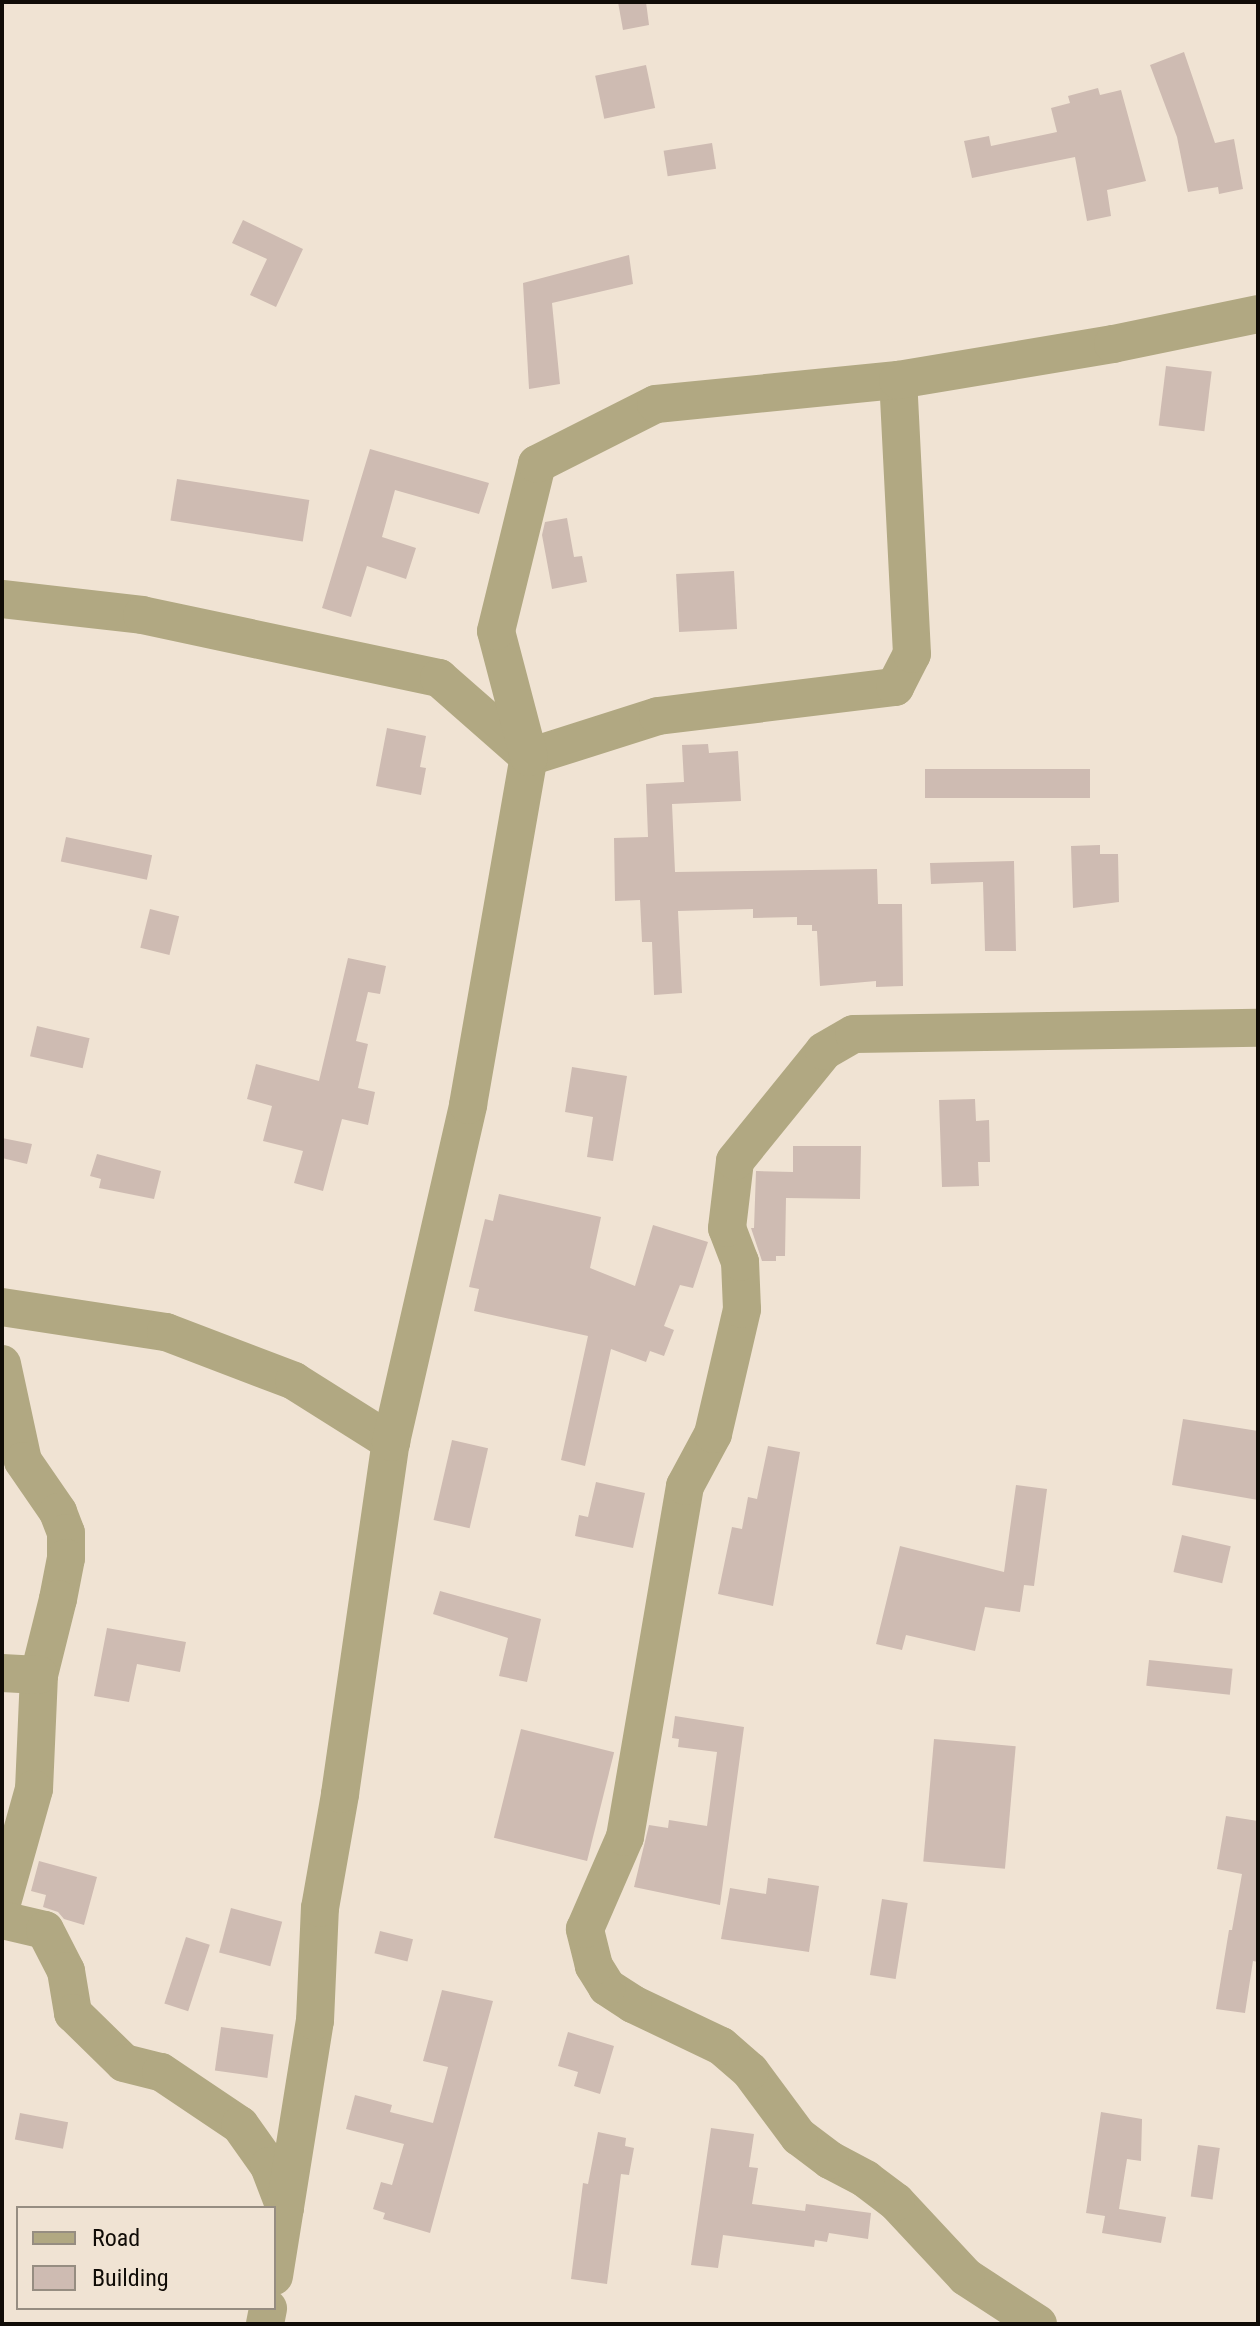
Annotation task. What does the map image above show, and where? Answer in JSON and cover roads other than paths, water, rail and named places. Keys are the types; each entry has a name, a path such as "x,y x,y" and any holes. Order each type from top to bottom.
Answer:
{"street":[{"path":"276,2264 315,2021 320,1908 340,1794 391,1442 468,1105 529,757 496,631 537,464 656,404 898,380 1113,344 1258,314"},
{"path":"529,757 658,716 895,687 912,654 898,380"},
{"path":"2,599 142,615 439,678 529,757"},
{"path":"1038,2324 966,2277 896,2202 866,2179 830,2160 799,2137 750,2071 721,2046 633,2004 607,1987 594,1966 585,1929 625,1837 685,1486 713,1434 739,1323 740,1262 727,1228 735,1161 824,1051 854,1034 1258,1028"},
{"path":"2,1307 166,1332 294,1381 391,1442"},
{"path":"2,1364 23,1461 58,1512 66,1533 66,1558 58,1599 20,1674 34,1789 2,1903"},
{"path":"2,1920 45,1930 66,1971 73,2013 124,2063 161,2072 240,2125 269,2166 285,2208"}]}
